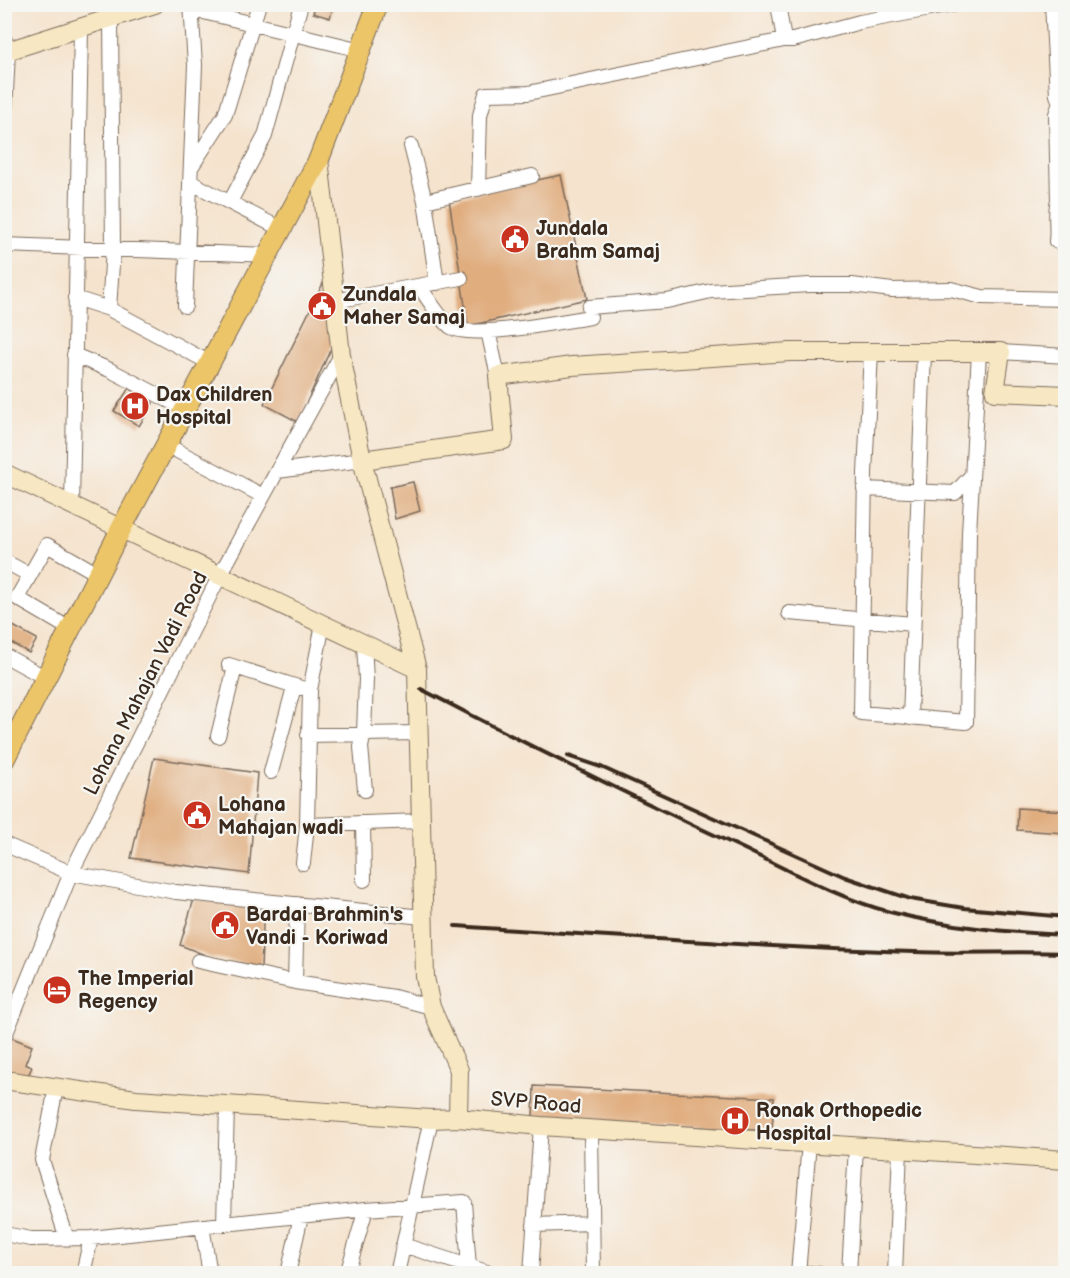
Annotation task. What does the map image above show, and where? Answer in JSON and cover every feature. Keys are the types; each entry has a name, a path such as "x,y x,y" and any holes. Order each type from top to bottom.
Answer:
{"main road":[{"path":"4,760 121,530 319,159 378,4"}],"street":[{"path":"4,133 6,47 81,28 108,11 155,4"},
{"path":"190,175 225,115 259,4"},
{"path":"230,202 265,136 302,4"},
{"path":"778,4 784,40"},
{"path":"478,189 480,115 486,94 528,93 793,40 860,22 957,4"},
{"path":"1052,4 1057,95 1060,103 1056,114 1062,200 1055,208 1058,228 1056,241 1065,247"},
{"path":"185,306 195,65 191,7 362,50"},
{"path":"108,11 113,249 109,309"},
{"path":"72,506 81,28"},
{"path":"411,146 425,201 437,283"},
{"path":"319,159 341,355 362,460 417,669 425,977 431,1007 459,1070 458,1118"},
{"path":"190,175 230,202 282,229"},
{"path":"425,201 532,176"},
{"path":"4,245 267,255"},
{"path":"335,302 461,278"},
{"path":"419,286 449,326 460,331 488,331 590,312 667,301 711,291 810,285 852,285 892,290 951,289 982,297 1065,299"},
{"path":"75,298 109,309 210,363"},
{"path":"277,471 504,440 498,376 488,331"},
{"path":"498,376 572,366 790,352 1001,352 1065,356"},
{"path":"871,352 864,489 861,713 966,722 969,533 979,352"},
{"path":"910,718 924,352"},
{"path":"1001,352 995,392 1065,395"},
{"path":"74,355 110,370 185,409"},
{"name":"Lohana Mahajan Vadi Road","path":"4,1038 71,873 220,575 341,355"},
{"path":"166,445 263,496"},
{"path":"4,473 417,669"},
{"path":"864,489 955,493 972,475"},
{"path":"70,629 17,598 47,545 98,574"},
{"path":"4,561 30,575"},
{"path":"789,613 914,624"},
{"path":"303,863 308,825 310,690 323,624"},
{"path":"364,644 366,680 364,733 361,747 365,790"},
{"path":"4,655 46,678"},
{"path":"218,736 232,666 294,687 310,690"},
{"path":"271,772 294,687"},
{"path":"308,735 418,733"},
{"path":"308,825 421,821"},
{"path":"363,823 364,880"},
{"path":"4,844 71,873 177,892 423,917"},
{"path":"295,982 297,904"},
{"path":"198,961 295,982 394,997 431,1007"},
{"name":"SVP Road","path":"4,1080 136,1099 431,1119 458,1118 541,1126 1065,1160"},
{"path":"56,1088 42,1160 67,1239"},
{"path":"224,1224 227,1105"},
{"path":"397,1274 431,1119"},
{"path":"531,1274 541,1126"},
{"path":"591,1129 593,1274"},
{"path":"809,1143 798,1273 820,1274"},
{"path":"849,1274 856,1146"},
{"path":"895,1274 900,1149"},
{"path":"6,1238 91,1238 366,1209 464,1202 469,1270"},
{"path":"347,1274 366,1209"},
{"path":"288,1274 301,1216"},
{"path":"534,1225 592,1222"},
{"path":"202,1226 210,1274"},
{"path":"83,1274 91,1238"},
{"path":"403,1245 469,1270 493,1274"}],"building":[{"path":"316,4 334,4 330,18 313,13"},
{"name":"Jundala Brahm Samaj","path":"561,175 587,299 468,326 449,199"},
{"name":"Zundala Maher Samaj","path":"331,267 332,346 298,422 264,404"},
{"path":"129,388 153,403 139,426 114,411"},
{"path":"413,482 420,511 395,519 390,487"},
{"path":"4,621 37,639 29,653 4,639"},
{"name":"Lohana Mahajan wadi","path":"154,758 257,773 249,874 131,858"},
{"path":"1018,808 1066,811 1066,833 1017,830"},
{"name":"Bardai Brahmin's Vandi - Koriwad","path":"194,899 264,905 261,967 210,957 180,945"},
{"path":"10,1037 32,1046 25,1064 32,1067 26,1080 4,1072 4,1052"},
{"path":"534,1086 774,1098 772,1131 533,1119"}],"railway":[{"path":"421,689 619,790 851,899 890,912 934,922 1066,935"},
{"path":"568,756 601,767 845,877 910,899 964,908 1066,917"},
{"path":"455,926 858,950 934,953 1066,953"}],"place":[{"name":"Jundala Brahm Samaj","path":"515,239"},
{"name":"Zundala Maher Samaj","path":"322,306"},
{"name":"Dax Children Hospital","path":"135,406"},
{"name":"Lohana Mahajan wadi","path":"197,815"},
{"name":"Bardai Brahmin's Vandi - Koriwad","path":"225,925"},
{"name":"The Imperial Regency","path":"57,990"},
{"name":"Ronak Orthopedic Hospital","path":"735,1121"}]}
